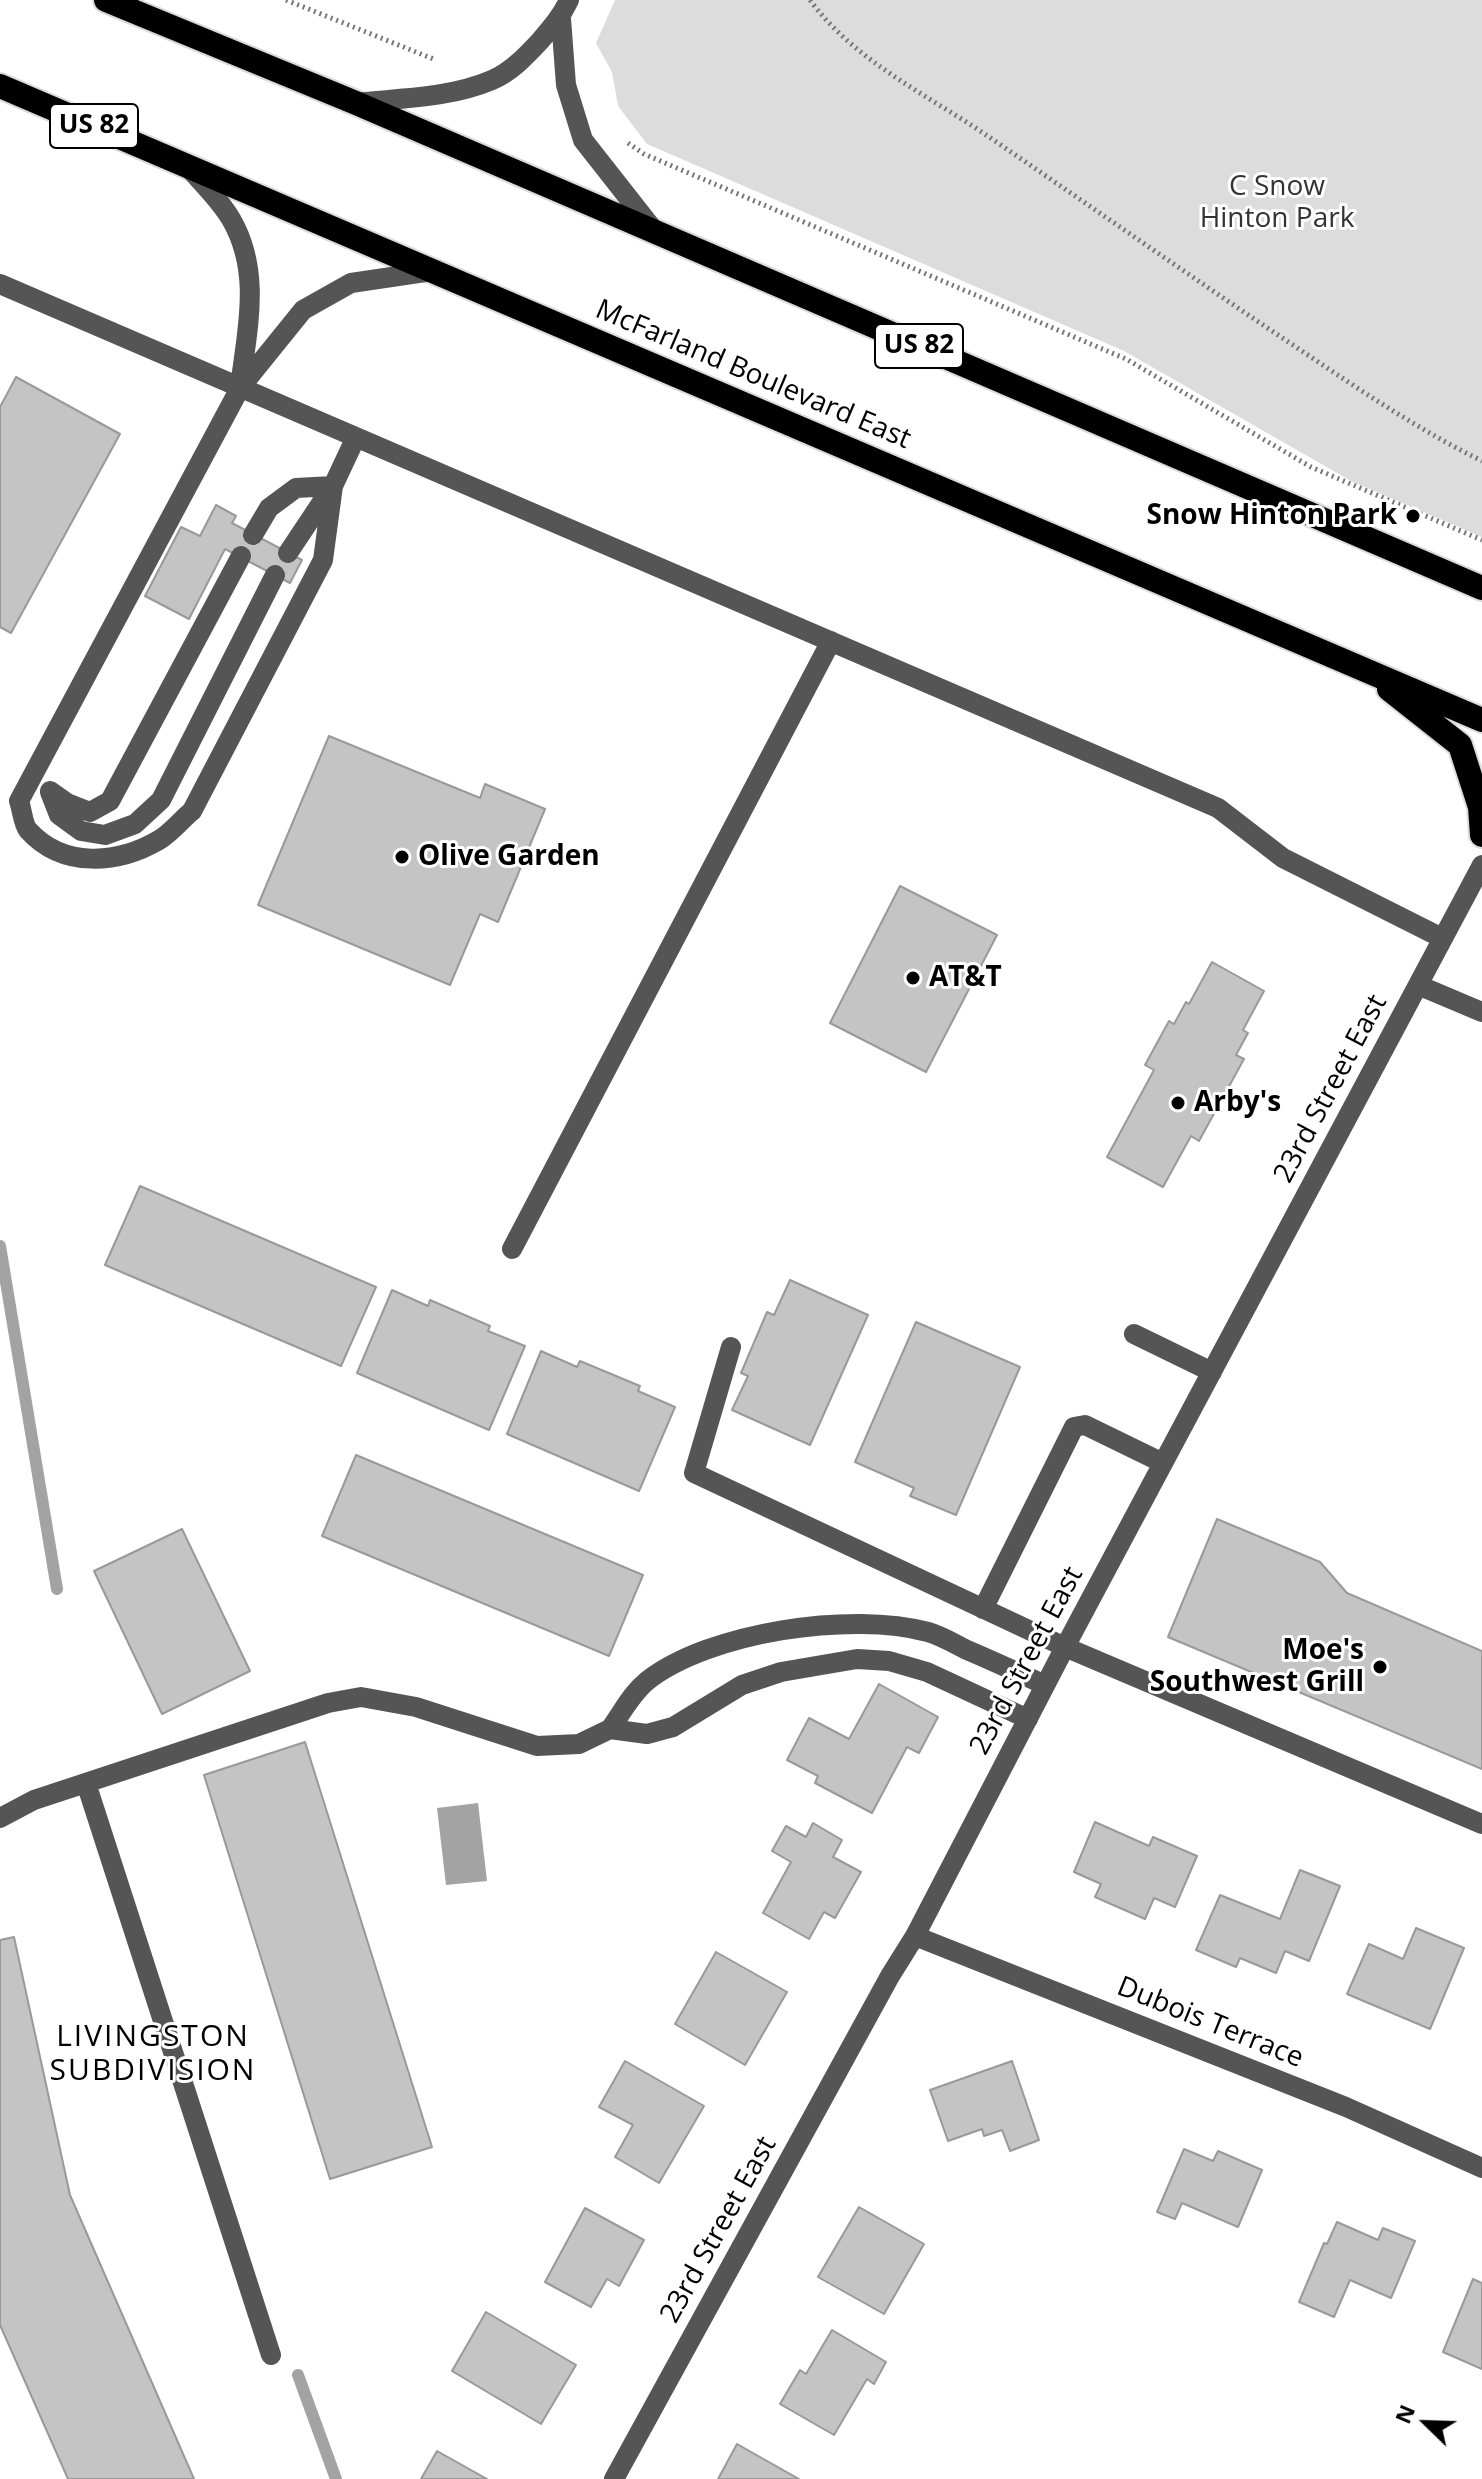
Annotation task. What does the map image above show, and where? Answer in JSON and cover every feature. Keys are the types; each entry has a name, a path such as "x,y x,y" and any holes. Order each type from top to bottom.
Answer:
{"highway":[{"name":"US 82","path":"106,0 356,103 1482,588"},
{"name":"McFarland Boulevard East","path":"0,86 1482,720"},
{"path":"1361,668 1460,745 1480,807 1482,835"}],"street":[{"path":"356,103 451,92 494,80 519,63 565,9"},
{"path":"565,9 566,85 583,140 656,233"},
{"path":"188,167 231,218 245,252 252,289 240,388"},
{"path":"333,486 323,560 192,811 160,839 122,856 93,860 61,853 26,829 19,801 240,388 303,310 351,283 432,271"},
{"path":"0,284 1218,808 1283,858 1442,938"},
{"path":"288,553 333,486 356,437"},
{"path":"253,535 269,508 296,488 333,486"},
{"path":"50,792 90,812 110,801 241,556"},
{"path":"43,755 50,792 59,815 81,831 105,835 135,824 161,800 275,575"},
{"path":"512,1249 831,641"},
{"name":"23rd Street East","path":"614,2479 915,1936 1065,1647 1482,865"},
{"path":"1418,985 1482,1012"},
{"path":"1134,1334 1212,1372"},
{"path":"731,1347 694,1473 1065,1647 1482,1824"},
{"path":"983,1609 1074,1427 1085,1425 1163,1463"},
{"path":"0,1818 34,1800 328,1703 361,1697 416,1707 537,1746 579,1744 610,1729 634,1693 649,1679 701,1651 778,1630 842,1625 889,1626 930,1632 1045,1685"},
{"path":"610,1729 647,1734 673,1727 742,1685 781,1672 857,1659 889,1661 927,1672 1028,1719"},
{"path":"86,1783 271,2355"},
{"name":"Dubois Terrace","path":"915,1936 1346,2107 1482,2168"}],"path":[{"path":"286,0 417,55 445,60"},
{"path":"810,0 836,30 908,85 989,136 1389,410 1482,461"},
{"path":"619,137 644,154 1126,359 1311,467 1482,540"}],"green space":[{"name":"C Snow Hinton Park","path":"615,0 1482,0 1482,537 1351,481 1124,351 647,144 618,106 612,72 596,43"}],"shaded area":[{"path":"478,1803 487,1881 446,1885 437,1808"}],"building":[{"path":"16,377 120,434 11,633 0,627 0,407"},
{"path":"216,505 236,516 232,523 302,560 290,583 225,549 189,619 145,596 181,527 200,536"},
{"name":"Olive Garden","path":"329,736 480,798 485,784 545,809 498,922 480,914 450,985 258,905"},
{"path":"900,886 997,935 926,1072 830,1023"},
{"name":"Arby's","path":"1212,962 1264,991 1243,1030 1248,1033 1236,1055 1244,1059 1199,1141 1191,1136 1163,1187 1107,1157 1154,1070 1145,1065 1169,1021 1174,1024 1186,1002 1189,1004"},
{"path":"140,1186 376,1287 341,1366 105,1265"},
{"path":"790,1280 868,1315 810,1445 732,1410 748,1376 741,1373 767,1312 774,1315"},
{"path":"392,1290 428,1306 430,1300 490,1326 488,1331 525,1346 489,1430 357,1373"},
{"path":"916,1322 1020,1367 956,1515 910,1496 914,1488 855,1462"},
{"path":"541,1351 577,1367 580,1361 640,1386 638,1391 675,1407 639,1491 507,1434"},
{"path":"356,1455 643,1575 609,1656 322,1536"},
{"path":"1217,1519 1320,1562 1347,1593 1482,1651 1482,1769 1168,1637"},
{"path":"182,1529 250,1671 162,1714 94,1571"},
{"path":"879,1684 938,1717 919,1753 907,1747 872,1813 815,1783 818,1776 787,1760 809,1718 849,1739"},
{"path":"305,1742 432,2147 330,2179 204,1775"},
{"path":"1095,1822 1149,1846 1153,1837 1197,1856 1175,1907 1154,1898 1145,1919 1095,1897 1101,1884 1074,1872"},
{"path":"813,1823 842,1840 833,1857 861,1872 835,1918 824,1912 809,1939 763,1913 791,1862 772,1851 786,1826 806,1837"},
{"path":"1300,1870 1340,1886 1309,1961 1285,1951 1276,1973 1240,1958 1236,1967 1196,1950 1220,1895 1280,1919"},
{"path":"1416,1928 1464,1948 1430,2029 1347,1994 1369,1944 1403,1959"},
{"path":"14,1937 70,2195 194,2479 68,2479 0,2325 0,1940"},
{"path":"716,1952 787,1992 745,2065 675,2024"},
{"path":"625,2061 704,2106 659,2183 615,2157 633,2125 599,2107"},
{"path":"1012,2061 1039,2140 1010,2151 1002,2130 984,2136 982,2129 948,2141 930,2090"},
{"path":"1184,2149 1213,2161 1218,2151 1262,2170 1238,2227 1182,2203 1175,2219 1157,2212"},
{"path":"859,2207 924,2244 884,2314 818,2277"},
{"path":"585,2208 644,2240 619,2286 607,2279 591,2307 545,2282"},
{"path":"1337,2222 1378,2240 1383,2228 1415,2241 1391,2298 1350,2280 1334,2317 1299,2302 1324,2243 1327,2244"},
{"path":"1473,2279 1482,2283 1482,2369 1443,2352"},
{"path":"486,2312 576,2365 541,2424 452,2371"},
{"path":"832,2330 886,2362 874,2384 867,2379 834,2435 780,2404 800,2370 806,2374"},
{"path":"737,2444 799,2479 718,2479"},
{"path":"437,2451 487,2479 421,2479"}],"waterway":[{"path":"0,1246 57,1589"},
{"path":"298,2375 336,2479"}],"place":[{"name":"Snow Hinton Park","path":"1413,516"},
{"name":"Olive Garden","path":"402,857"},
{"name":"AT&T","path":"913,978"},
{"name":"Arby's","path":"1178,1103"},
{"name":"Moe's Southwest Grill","path":"1380,1667"}],"district":[{"name":"LIVINGSTON SUBDIVISION","path":"153,2054"}]}
